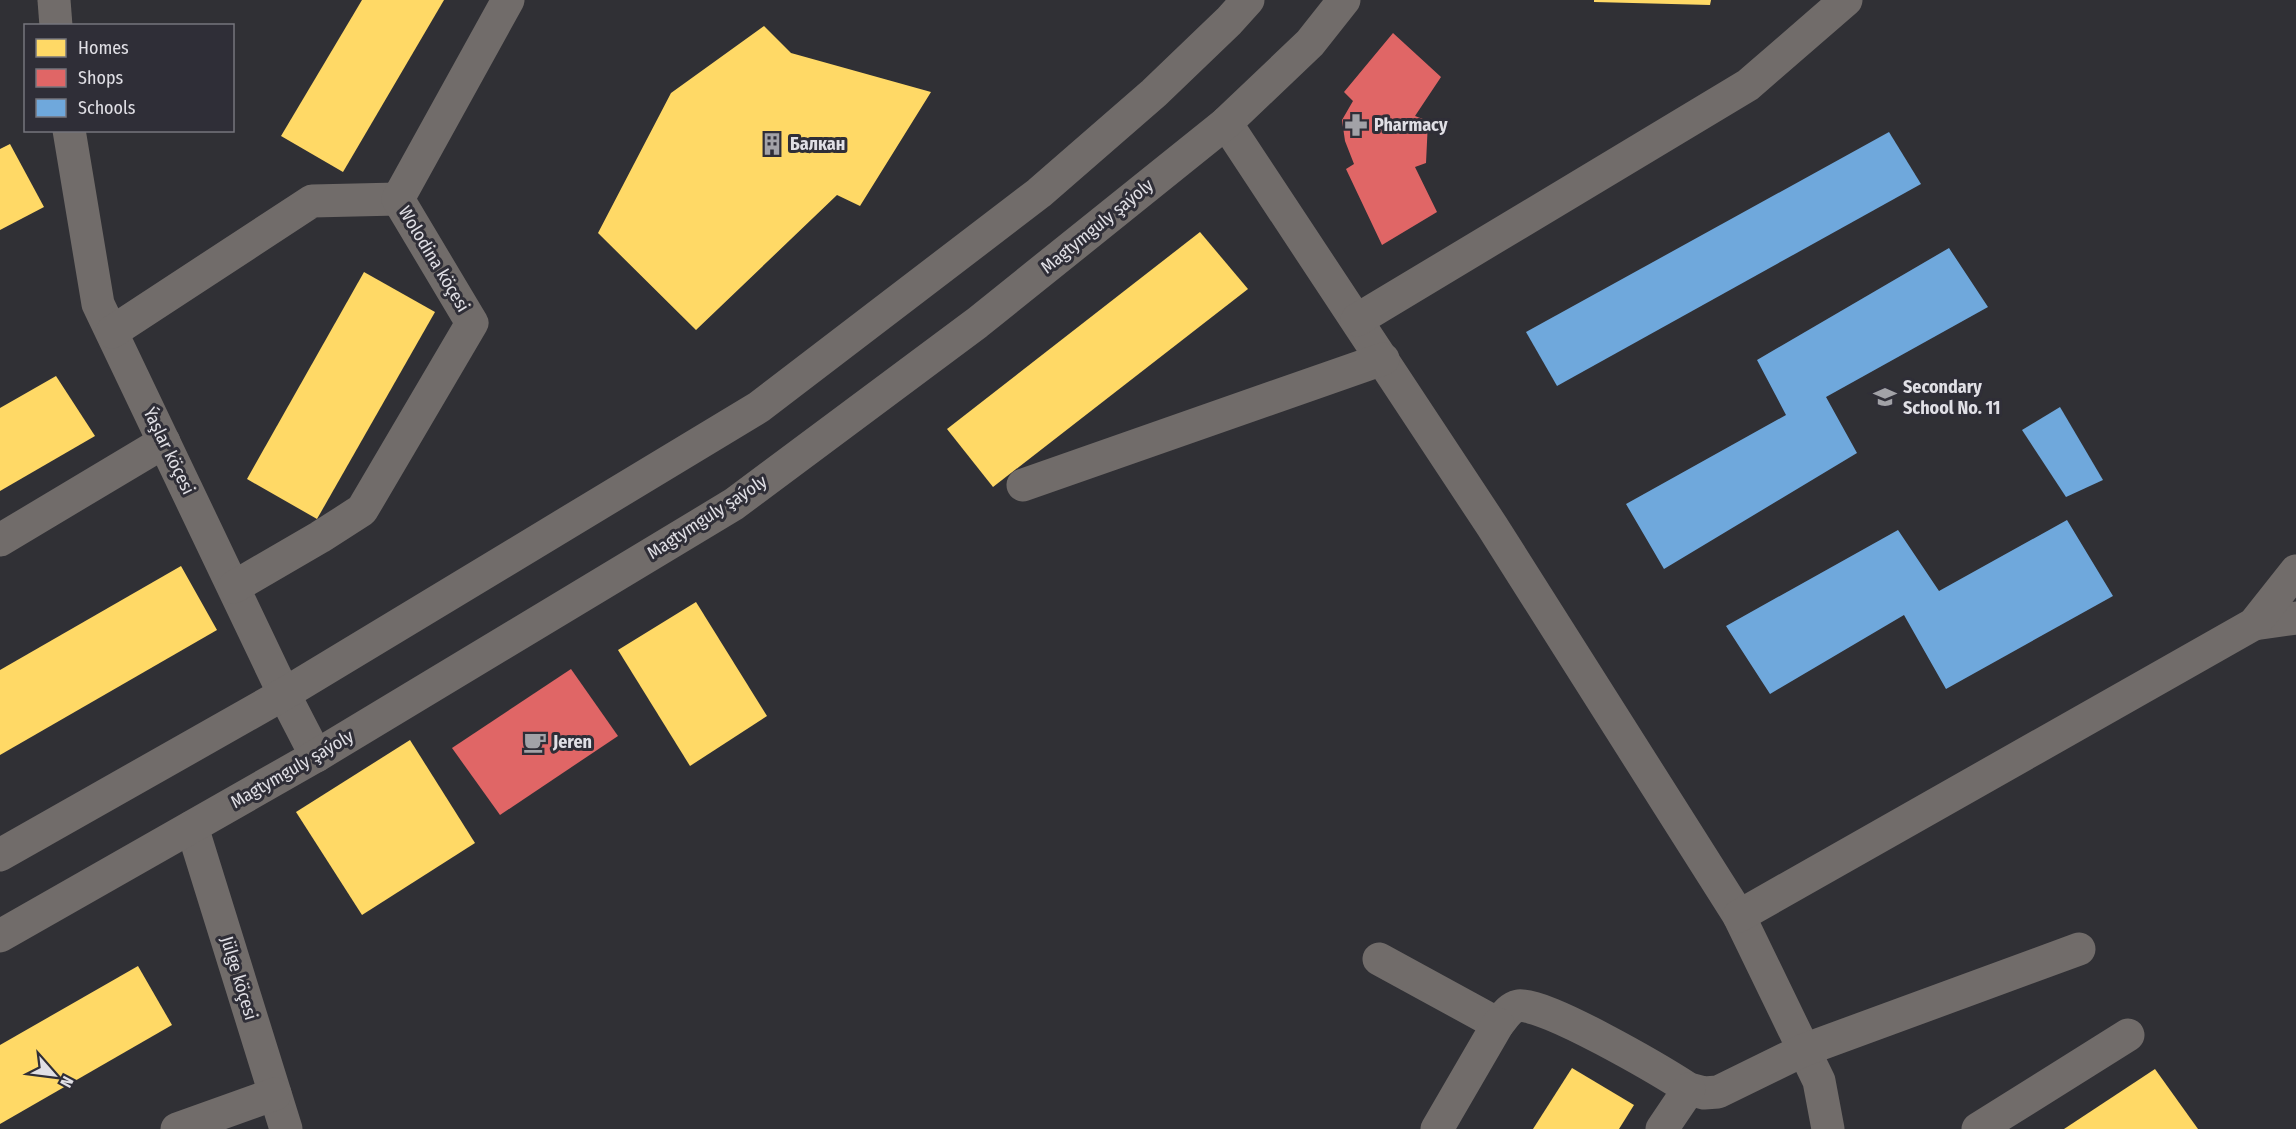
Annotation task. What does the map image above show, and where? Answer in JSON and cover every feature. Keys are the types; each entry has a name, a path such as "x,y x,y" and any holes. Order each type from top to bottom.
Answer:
{"street":[{"path":"54,0 56,24"},
{"name":"Wolodina köçesi","path":"234,587 362,510 472,322 398,199 508,0"},
{"path":"0,855 284,694 759,407 1039,193 1154,93 1248,0"},
{"name":"Magtymguly şaýoly","path":"0,936 316,756 734,504 977,323 1226,123 1310,43 1344,0"},
{"path":"1357,320 1748,85 1846,0"},
{"path":"1226,123 1492,526 1739,916 1819,1081 1828,1129"},
{"name":"Ýaşlar köçesi","path":"69,132 98,304 284,694 316,756"},
{"path":"112,332 312,201 398,199"},
{"path":"1023,485 1383,359"},
{"path":"0,540 164,442"},
{"path":"2254,624 2296,571"},
{"path":"1739,916 2254,624 2296,618"},
{"name":"Jülge köçesi","path":"192,827 286,1129"},
{"path":"1437,1129 1498,1024 1511,1009 1519,1006 1530,1006 1546,1011 1689,1089 1704,1093 1718,1092 1804,1050 2079,949"},
{"path":"1379,959 1498,1024"},
{"path":"1978,1129 2128,1035"},
{"path":"1662,1129 1689,1089"},
{"path":"177,1129 275,1094"}],"building: Homes":[{"path":"362,0 444,0 343,172 281,136"},
{"path":"1594,0 1711,0 1710,5 1594,2"},
{"name":"Балкан","path":"764,26 791,53 931,92 860,206 837,195 696,330 598,233 671,93"},
{"path":"10,144 44,207 0,230 0,149"},
{"path":"1200,232 1248,289 993,487 947,429"},
{"path":"364,272 435,312 317,519 247,479"},
{"path":"56,376 95,436 0,491 0,408"},
{"path":"181,566 217,630 0,755 0,670"},
{"path":"696,602 767,716 690,766 618,650"},
{"path":"410,740 475,843 362,915 296,812"},
{"path":"138,966 172,1025 0,1124 0,1045"},
{"path":"1572,1068 1634,1105 1619,1129 1533,1129"},
{"path":"2155,1069 2198,1129 2064,1129"}],"building: Shops":[{"path":"1393,33 1441,77 1415,116 1428,121 1426,163 1415,167 1437,212 1382,245 1346,169 1354,164 1345,141 1342,120 1353,101 1344,92"},
{"name":"Jeren","path":"571,669 618,736 500,815 452,748"}],"building: Schools":[{"path":"1889,132 1921,184 1557,386 1526,332"},
{"path":"1949,248 1988,307 1826,397 1857,453 1664,569 1626,504 1786,415 1757,360"},
{"path":"2060,407 2103,480 2066,497 2022,430"},
{"path":"2067,520 2113,596 1946,689 1904,615 1770,694 1726,626 1898,530 1939,591"}],"place":[{"name":"Pharmacy","path":"1356,125"},
{"name":"Балкан","path":"772,144"},
{"name":"Secondary School No. 11","path":"1885,397"},
{"name":"Jeren","path":"535,742"}]}
